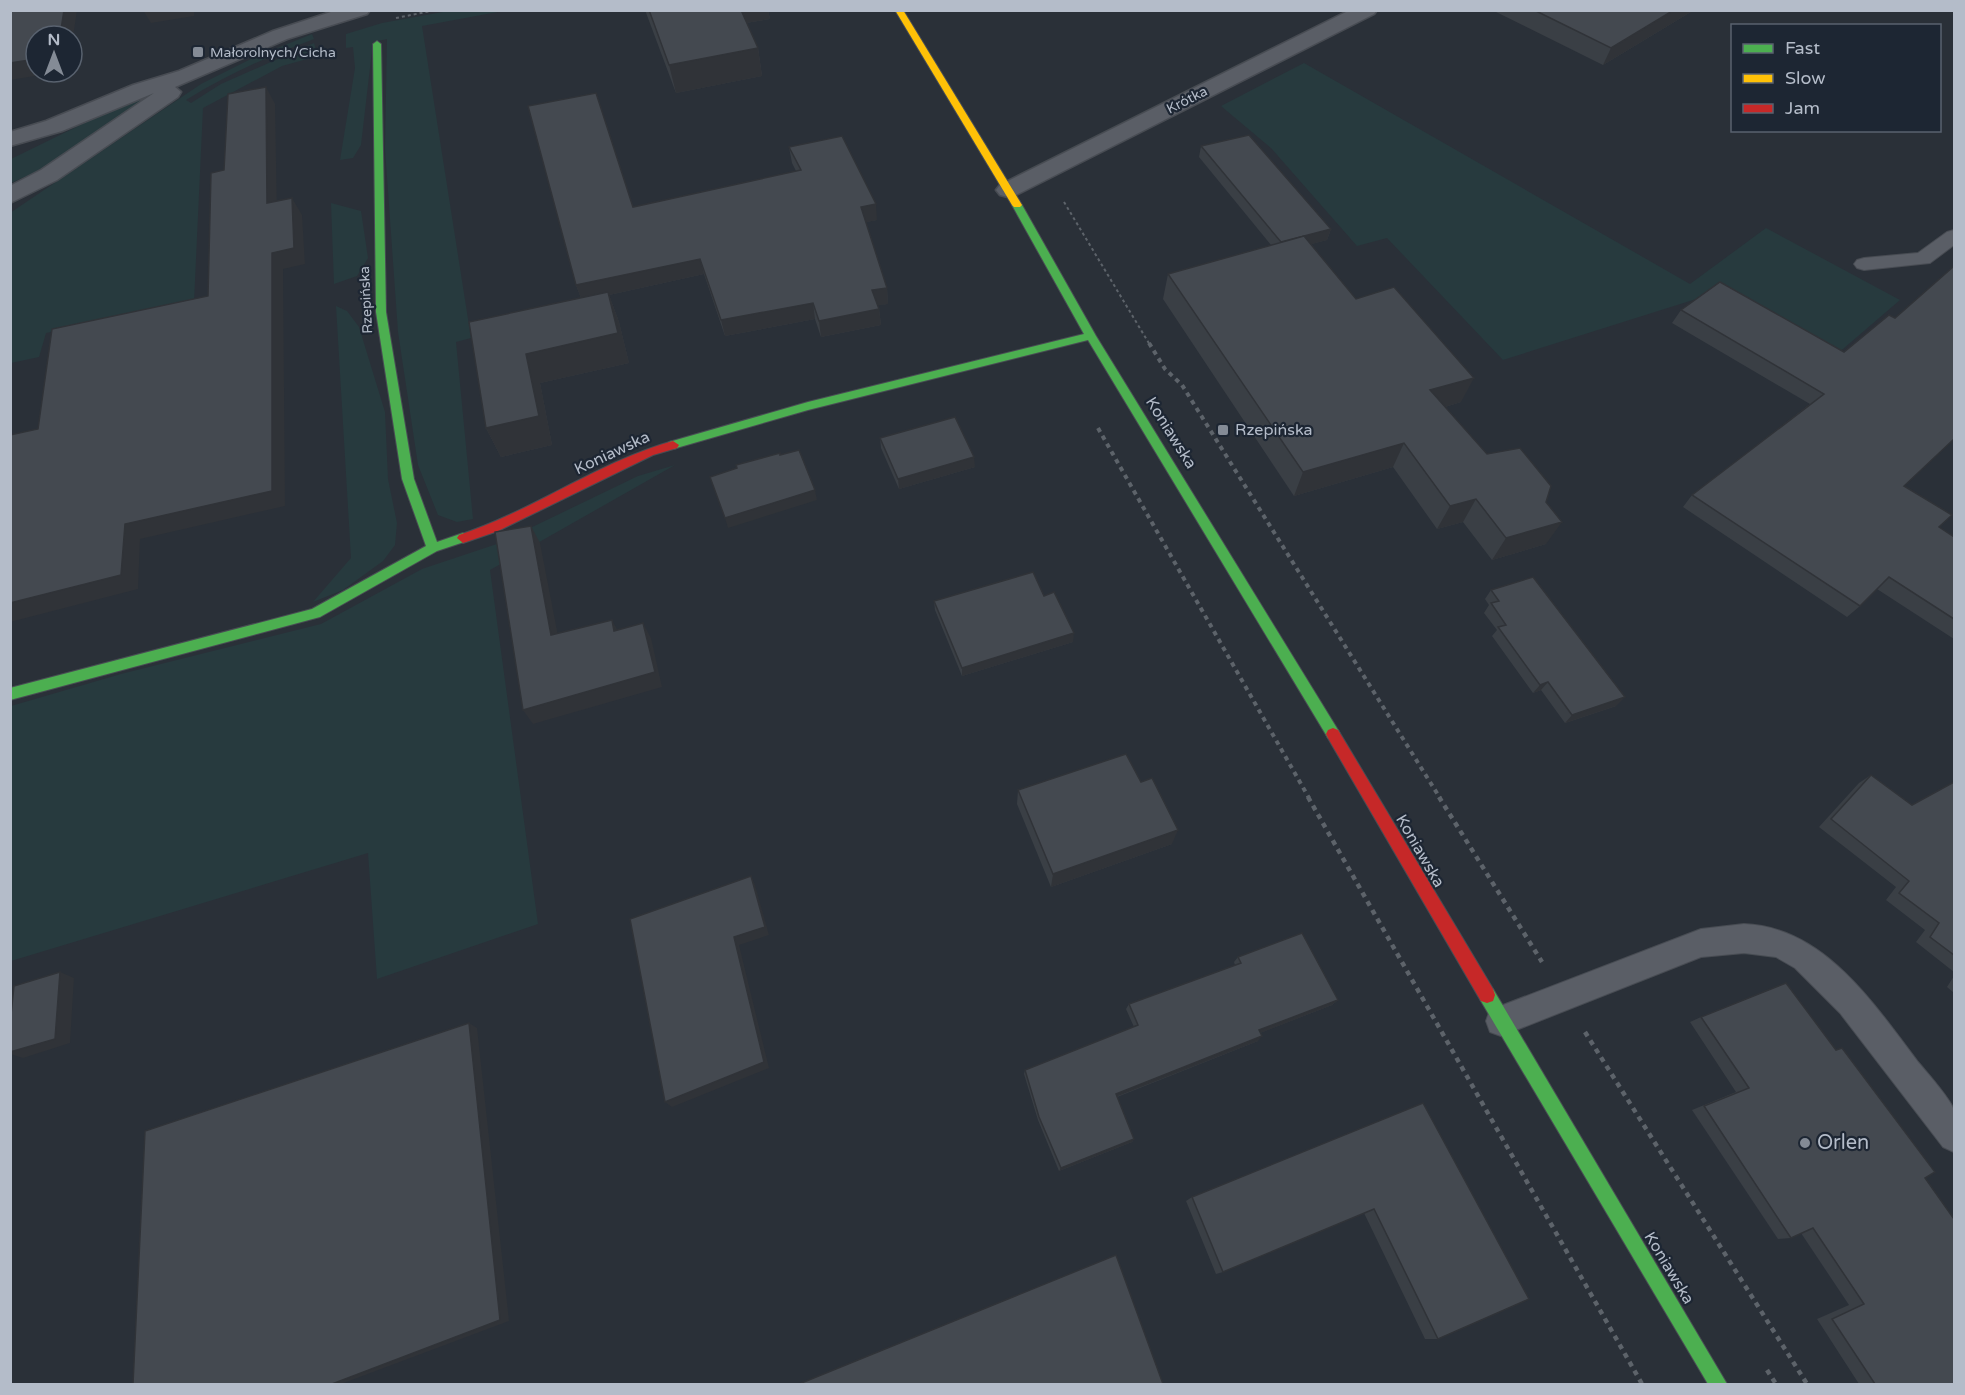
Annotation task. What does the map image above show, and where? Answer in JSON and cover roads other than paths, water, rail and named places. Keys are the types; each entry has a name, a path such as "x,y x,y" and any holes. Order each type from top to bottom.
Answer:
{"street":[{"path":"10,139 54,126 141,90 187,76 280,35 360,10"},
{"name":"Koniawska","path":"899,10 1008,190 1091,336 1255,602 1718,1384"},
{"name":"Krótka","path":"1008,190 1367,10"},
{"name":"Rzepińska","path":"377,44 381,312 408,478 420,518 433,548"},
{"path":"10,196 50,175 160,100 187,76"},
{"name":"Koniawska","path":"10,693 315,613 433,548 494,528 649,452 808,406 1091,336"}],"lane":[{"path":"1863,264 1923,259 1954,236"},
{"path":"1502,1021 1701,943 1726,939 1766,940 1787,946 1801,955 1835,986 1887,1048 1954,1136"}],"place":[{"name":"Małorolnych/Cicha","path":"198,52"},
{"name":"Rzepińska","path":"1223,430"},
{"name":"Orlen","path":"1805,1143"}]}
